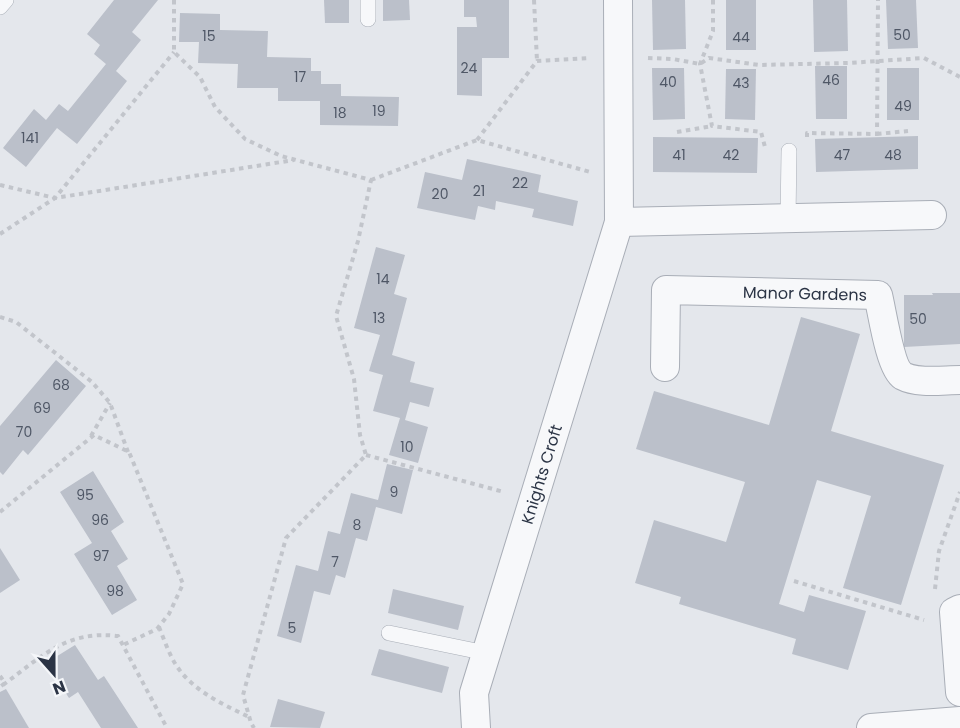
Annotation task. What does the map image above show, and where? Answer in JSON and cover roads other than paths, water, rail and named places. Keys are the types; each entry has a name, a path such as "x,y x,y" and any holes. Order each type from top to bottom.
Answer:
{"street":[{"name":"Knights Croft","path":"476,728 474,693 619,222 618,0"},
{"path":"619,222 932,215"},
{"name":"Manor Gardens","path":"665,367 666,290 878,295 895,365 902,375 914,380 960,380"},
{"path":"960,609 954,612 960,692"},
{"path":"871,728 954,724"}],"lane":[{"path":"0,7 6,0"},
{"path":"368,0 368,19"},
{"path":"788,219 789,151"},
{"path":"389,633 486,653"}]}
